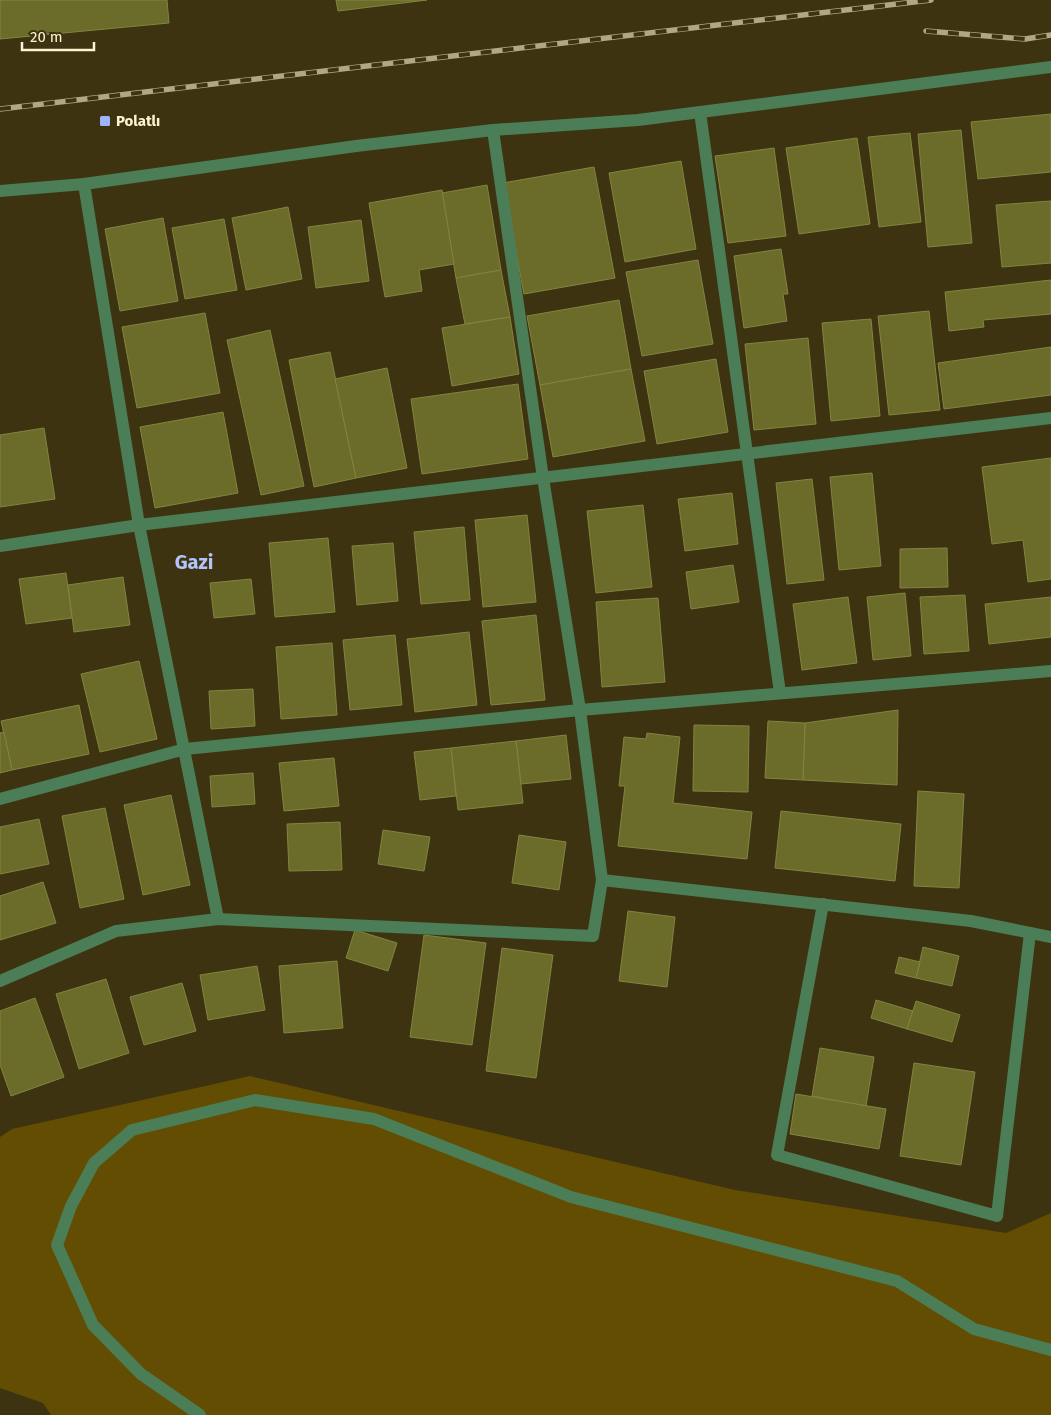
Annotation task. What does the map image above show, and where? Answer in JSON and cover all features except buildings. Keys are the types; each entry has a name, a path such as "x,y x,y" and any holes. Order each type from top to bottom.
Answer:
{"street":[{"path":"0,191 84,184 356,146 493,130 638,120 1051,67"},
{"path":"700,112 780,693"},
{"path":"0,981 116,931 218,919 593,936 602,880 580,710 542,478 493,130"},
{"path":"84,184 139,525 218,919"},
{"path":"0,546 139,525 1051,418"},
{"path":"0,799 185,749 580,710 1051,671"},
{"path":"602,880 971,921 1051,937"},
{"path":"823,904 777,1155 997,1216 1030,933"},
{"path":"200,1415 141,1374 93,1325 57,1245 71,1206 94,1163 132,1130 255,1100 374,1119 571,1197 897,1281 974,1329 1051,1350"}],"shaded area":[{"path":"250,1076 735,1190 1006,1233 1051,1213 1051,1415 51,1415 43,1403 0,1388 0,1137 12,1129"}],"railway":[{"path":"0,109 931,0"},
{"path":"926,31 1025,39 1051,35"}],"place":[{"name":"Polatlı","path":"105,121"}],"district":[{"name":"Gazi","path":"194,562"}]}
